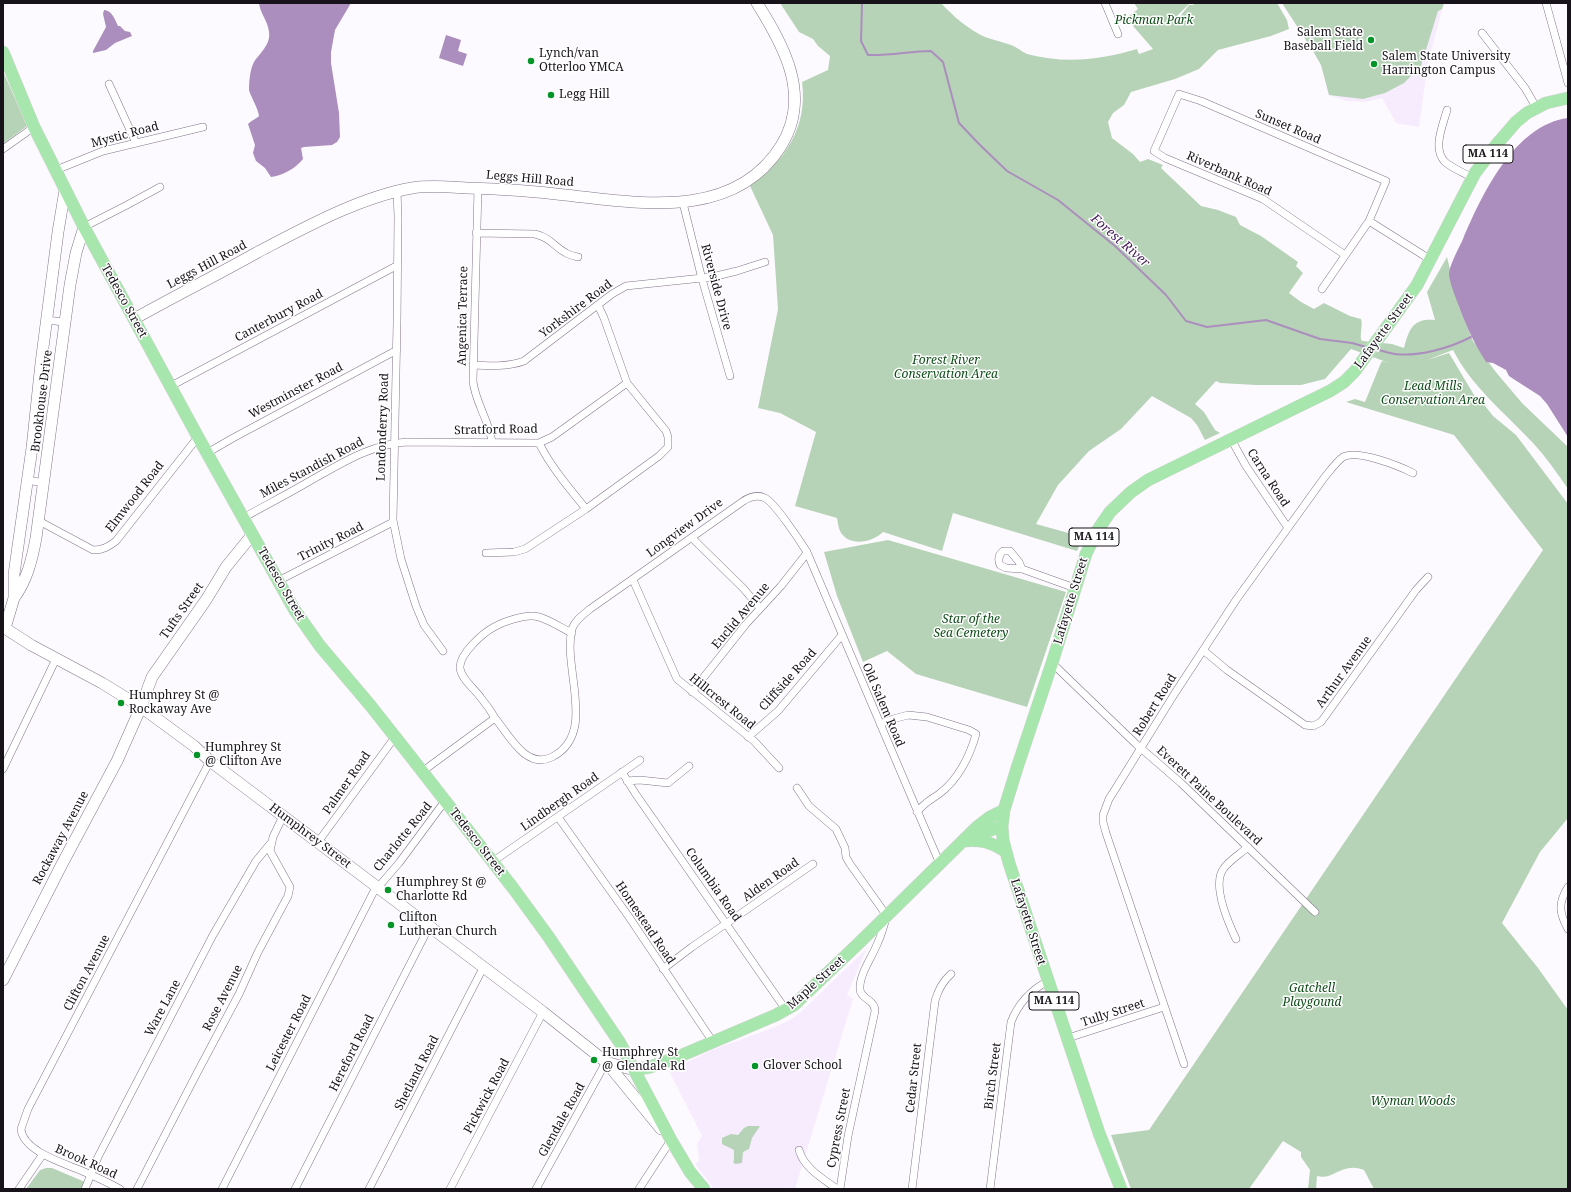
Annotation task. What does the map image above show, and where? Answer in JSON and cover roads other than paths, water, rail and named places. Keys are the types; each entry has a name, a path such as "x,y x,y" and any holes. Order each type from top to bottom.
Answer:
{"main road":[{"name":"Leggs Hill Road","path":"134,319 320,220 370,200 414,188 478,188 528,191 657,204 695,201 718,194 742,184 752,177 777,152 788,132 794,109 795,96 792,72 782,49 757,3"},
{"name":"Tedesco Street","path":"3,52 34,127 84,227 252,535 304,625 370,705 513,888 576,975 620,1043 634,1070"},
{"name":"Lafayette Street","path":"1121,1189 1099,1133 1048,981 1006,852 1002,826 1004,810 1086,554 1102,523 1121,501 1148,480 1330,391 1344,382 1365,358 1417,285 1473,178 1485,159 1521,117 1536,107 1568,98"},
{"name":"Brookhouse Drive","path":"4,628 14,598 14,574 32,448 46,320 65,190"},
{"name":"Brookhouse Drive","path":"14,598 21,589 30,568 39,521 64,322 76,253 84,227"},
{"name":"Tufts Street","path":"141,707 152,677 206,600 226,568 252,535"},
{"name":"Humphrey Street","path":"4,628 56,659 102,683 141,707 429,927 544,1012 606,1062 671,1140"},
{"name":"Rockaway Avenue","path":"3,980 63,862 117,761 141,707"},
{"name":"Maple Street","path":"634,1070 662,1063 754,1025 786,1010 807,993 977,827 990,817 1004,810"},
{"name":"Maple Street","path":"963,841 1002,826"},
{"path":"963,841 974,839 983,840 998,846 1006,852"},
{"name":"Humphrey Street","path":"606,1062 634,1070 671,1140 690,1172 704,1189"}],"street":[{"path":"1105,3 1118,34"},
{"path":"1546,3 1568,83"},
{"path":"1482,34 1525,88 1536,107"},
{"path":"109,84 136,143"},
{"name":"Sunset Road","path":"1179,94 1201,101 1285,139 1365,171 1386,182 1369,221"},
{"name":"Riverbank Road","path":"1179,94 1154,151 1165,158 1263,199 1345,255"},
{"path":"1447,110 1440,135 1439,147 1441,156 1445,162 1473,178"},
{"path":"3,149 34,127"},
{"name":"Mystic Road","path":"56,170 103,151 202,127"},
{"path":"84,227 160,187"},
{"name":"Angenica Terrace","path":"478,188 473,365 474,388 489,425 492,442"},
{"name":"Londonderry Road","path":"397,192 397,350 393,522 400,559 416,606 424,625 443,651"},
{"name":"Riverside Drive","path":"683,203 702,279 730,376"},
{"path":"1322,289 1369,221 1431,260"},
{"path":"476,233 535,234 550,240 566,253 578,257"},
{"name":"Yorkshire Road","path":"473,365 506,365 518,364 524,361 619,289 626,286 702,279 737,271 765,262"},
{"name":"Canterbury Road","path":"171,386 398,265"},
{"path":"486,553 514,552 526,549 586,509 659,456 668,447 668,437 666,431 628,383 598,305"},
{"path":"46,320 64,322"},
{"name":"Westminster Road","path":"207,453 397,350"},
{"name":"Stratford Road","path":"394,442 539,442 552,436 628,383"},
{"name":"Elmwood Road","path":"39,521 93,550 102,550 116,540 198,437"},
{"name":"Carna Road","path":"1231,439 1246,466 1288,528"},
{"name":"Miles Standish Road","path":"243,518 363,452 374,447 394,442"},
{"path":"539,442 545,455 586,509"},
{"name":"Robert Road","path":"1184,1064 1103,822 1109,799 1236,600 1324,478 1344,457 1350,455 1374,458 1400,466 1413,473"},
{"path":"27,480 44,483"},
{"name":"Longview Drive","path":"495,718 518,747 529,758 544,760 562,750 571,738 575,726 576,718 571,649 573,627 581,616 746,499 757,496 767,498 796,535 807,553"},
{"name":"Trinity Road","path":"278,581 393,522"},
{"path":"692,538 760,608"},
{"name":"Euclid Avenue","path":"692,692 807,553"},
{"name":"Old Salem Road","path":"807,553 940,864"},
{"path":"1022,569 1075,588"},
{"name":"Arthur Avenue","path":"1203,650 1227,670 1305,725 1313,726 1321,722 1416,590 1428,577"},
{"name":"Hillcrest Road","path":"633,580 677,679 748,737 764,751 779,768"},
{"path":"422,772 495,718 460,669 460,663 467,652 487,631 513,620 537,616 572,633"},
{"name":"Cliffside Road","path":"748,737 778,711 842,636"},
{"path":"3,769 56,659"},
{"name":"Everett Paine Boulevard","path":"1052,663 1141,748 1181,783 1315,912"},
{"path":"880,724 900,716 916,715 970,730 976,734 969,755 958,773 939,794 926,802 917,812"},
{"name":"Palmer Road","path":"318,842 395,737"},
{"name":"Lindbergh Road","path":"492,862 640,760"},
{"name":"Clifton Avenue","path":"43,1154 32,1146 21,1132 28,1109 210,761"},
{"path":"627,781 640,780 668,783 689,766"},
{"name":"Columbia Road","path":"622,772 786,1010"},
{"path":"798,788 809,806 836,828 850,864 887,916"},
{"name":"Charlotte Road","path":"377,887 399,863 445,801"},
{"path":"270,844 283,816"},
{"name":"Homestead Road","path":"558,817 629,917 713,1042"},
{"name":"Ware Lane","path":"85,1189 104,1143 213,935 256,861 270,844"},
{"name":"Rose Avenue","path":"137,1189 239,994 258,952 288,896 290,887 285,876 278,868 270,853 270,844"},
{"path":"1236,939 1225,910 1218,884 1219,876 1224,868 1248,847"},
{"name":"Alden Road","path":"663,969 813,864"},
{"name":"Leicester Road","path":"222,1189 351,934 377,887"},
{"path":"1568,887 1561,898 1561,907 1562,917 1568,929"},
{"name":"Cypress Street","path":"838,1189 875,1011 872,1003 860,992 860,988 865,969 879,941 887,916"},
{"name":"Hereford Road","path":"295,1189 429,927"},
{"name":"Shetland Road","path":"369,1189 484,968"},
{"name":"Cedar Street","path":"912,1189 935,1001 938,991 944,981 951,974"},
{"name":"Birch Street","path":"990,1189 1011,1022 1018,1007 1031,992 1048,981"},
{"name":"Tully Street","path":"1068,1038 1164,1007"},
{"name":"Pickwick Road","path":"450,1189 544,1012"},
{"name":"Glendale Road","path":"536,1189 606,1062"},
{"path":"639,1189 671,1140"},
{"path":"799,1150 801,1158 806,1166 838,1189"},
{"path":"19,1189 43,1154"},
{"name":"Brook Road","path":"43,1154 120,1189"}],"waterway":[{"name":"Forest River","path":"862,3 861,41 868,55 931,51 943,62 959,123 1007,171 1058,200 1115,246 1166,295 1186,321 1207,327 1266,320 1320,339 1352,343 1366,347"},
{"name":"Forest River","path":"1376,349 1387,353 1404,355 1424,353 1454,345 1471,337"}],"place":[{"name":"Salem State Baseball Field","path":"1371,40"},
{"name":"Lynch/van Otterloo YMCA","path":"531,61"},
{"name":"Salem State University Harrington Campus","path":"1374,64"},
{"name":"Legg Hill","path":"551,95"},
{"name":"Humphrey St @ Rockaway Ave","path":"121,703"},
{"name":"Humphrey St @ Clifton Ave","path":"197,755"},
{"name":"Humphrey St @ Charlotte Rd","path":"388,890"},
{"name":"Clifton Lutheran Church","path":"391,925"},
{"name":"Humphrey St @ Glendale Rd","path":"594,1060"},
{"name":"Glover School","path":"755,1066"}],"park label":[{"name":"Pickman Park","path":"1154,21"},
{"name":"Forest River Conservation Area","path":"946,368"},
{"name":"Lead Mills Conservation Area","path":"1433,394"},
{"name":"Star of the Sea Cemetery","path":"971,627"},
{"name":"Gatchell Playgound","path":"1312,996"},
{"name":"Wyman Woods","path":"1413,1102"}]}
